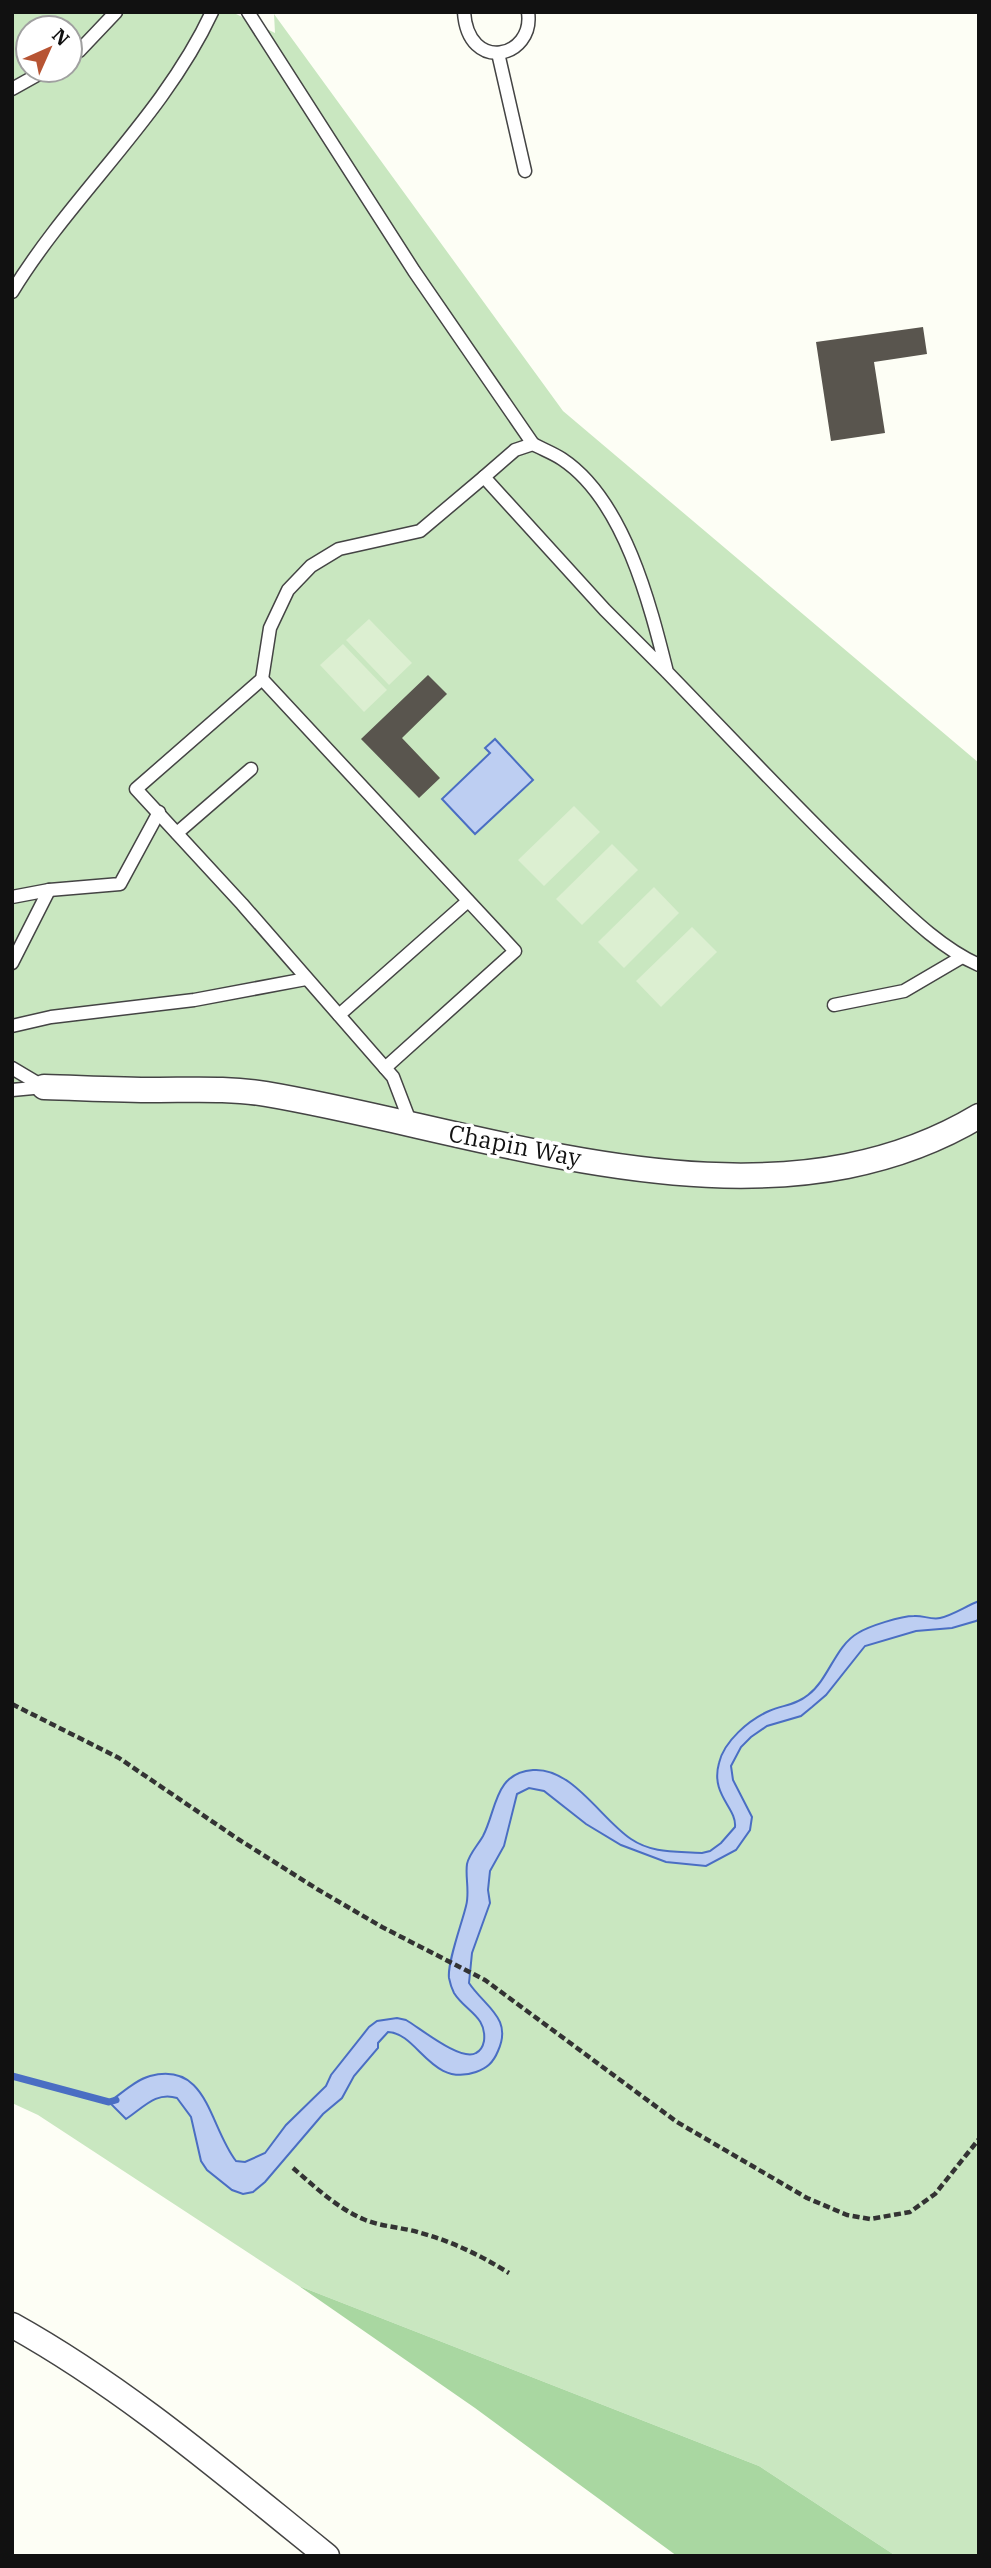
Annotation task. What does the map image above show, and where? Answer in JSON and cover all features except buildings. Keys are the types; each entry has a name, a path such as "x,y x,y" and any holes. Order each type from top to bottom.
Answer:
{"street":[{"name":"Chapin Way","path":"44,1087 263,1093 608,1164 697,1176 783,1174 838,1169 906,1151 979,1116"},
{"path":"12,2325 48,2345 155,2417 327,2556"}],"lane":[{"path":"84,46 116,12"},
{"path":"12,292 31,261 132,136 196,46 212,12"},
{"path":"248,12 415,271 533,444 563,459 596,491 613,518 648,596 667,671"},
{"path":"464,12 468,35 477,46 488,53 509,51 520,41 526,30 527,12"},
{"path":"498,53 525,171"},
{"path":"411,1125 393,1077 136,789 262,679 270,628 288,590 311,566 339,549 421,531 515,450 533,444"},
{"path":"484,477 605,610 823,835 902,909 962,957 979,965"},
{"path":"262,679 515,951 385,1068"},
{"path":"177,833 251,769"},
{"path":"12,897 49,890 120,884 159,812"},
{"path":"12,963 49,890"},
{"path":"338,1015 468,901"},
{"path":"834,1005 904,991 962,957"},
{"path":"12,1026 51,1017 206,999 306,979"},
{"path":"12,1068 44,1087"},
{"path":"12,1090 44,1087"}],"path":[{"path":"12,1704 119,1758 289,1872 382,1927 485,1980 677,2122 807,2198 847,2215 870,2219 910,2213 934,2194 979,2139"},
{"path":"293,2168 333,2202 353,2214 377,2224 412,2231 467,2248 509,2273"}],"green space":[{"path":"12,12 232,12 275,33 274,14 563,411 979,763 979,2556 896,2556 759,2466 299,2286 38,2115 12,2103"},
{"path":"369,619 412,663 389,685 346,640"},
{"path":"343,644 387,690 364,712 320,665"},
{"path":"574,806 600,832 544,886 518,860"},
{"path":"612,844 638,870 582,925 556,899"},
{"path":"654,887 679,913 624,968 598,942"},
{"path":"692,927 717,952 661,1007 636,981"},
{"path":"299,2286 759,2466 896,2556 677,2556 475,2408"}],"water":[{"path":"495,739 533,780 475,834 442,799 490,753 485,748"},
{"path":"979,1601 979,1619 976,1621 952,1628 916,1631 865,1646 826,1695 801,1716 767,1726 751,1737 741,1747 731,1766 733,1780 752,1817 750,1830 736,1850 706,1866 666,1862 621,1845 586,1824 544,1791 529,1788 517,1794 504,1846 490,1871 490,1903 472,1953 469,1983 500,2021 502,2030 502,2040 496,2055 483,2069 461,2075 447,2073 436,2067 408,2041 388,2032 354,2076 342,2098 323,2114 265,2182 253,2192 243,2194 232,2190 207,2170 201,2161 191,2117 177,2098 169,2096 156,2099 126,2119 109,2102 150,2076 169,2074 184,2078 196,2087 205,2100 236,2161 245,2162 265,2153 286,2125 326,2086 331,2075 369,2027 377,2021 397,2018 406,2020 451,2049 461,2053 476,2053 484,2041 482,2025 454,1993 449,1971 467,1901 468,1860 488,1826 499,1794 511,1778 533,1770 547,1771 573,1785 620,1830 639,1844 665,1851 710,1851 735,1827 735,1820 718,1784 717,1774 726,1747 738,1732 761,1715 808,1695 843,1646 858,1633 901,1618 940,1618"}],"waterway":[{"path":"12,2076 109,2102 116,2100"}]}
